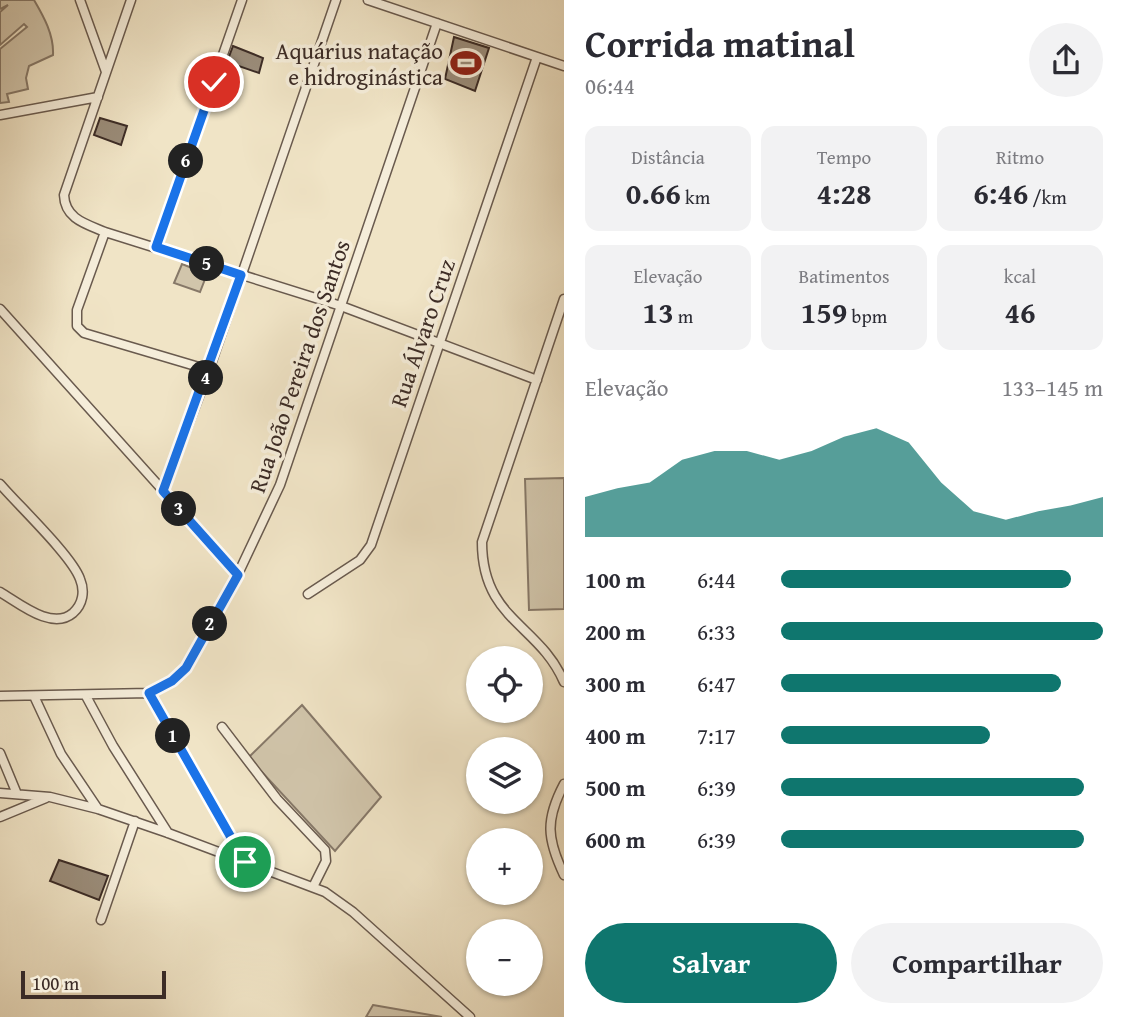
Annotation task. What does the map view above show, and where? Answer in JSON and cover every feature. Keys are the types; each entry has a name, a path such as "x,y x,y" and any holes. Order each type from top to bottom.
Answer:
{"street":[{"path":"79,0 106,72"},
{"path":"131,0 64,195 69,212 77,219 105,232 341,306 537,380"},
{"path":"156,247 242,0"},
{"path":"163,491 209,370 336,0"},
{"path":"368,0 564,66"},
{"name":"Rua João Pereira dos Santos","path":"149,693 172,681 186,668 238,575 280,485 437,23"},
{"name":"Rua Álvaro Cruz","path":"308,594 360,560 371,545 537,57"},
{"path":"0,115 98,97"},
{"path":"105,232 77,310 78,326 84,333 209,370"},
{"path":"564,299 488,517 482,542 482,561 487,582 497,602 552,660 564,682"},
{"path":"0,309 238,575"},
{"path":"0,484 74,567 83,594 78,607 69,616 50,619 0,592"},
{"path":"0,696 149,693 245,862"},
{"path":"34,696 61,754 98,809"},
{"path":"86,696 113,746 168,833"},
{"path":"222,727 276,799 325,850 326,861 313,887"},
{"path":"0,753 17,794"},
{"path":"564,784 552,806 550,824 551,843 564,875"},
{"path":"0,793 50,797 98,809 313,887 354,912 470,1017"},
{"path":"0,817 50,797"},
{"path":"101,920 135,821"}],"shaded area":[{"path":"0,0 34,0 50,33 53,55 29,66 26,78 28,89 7,94 9,102 0,103 0,49 27,27 24,24 0,45 0,12 8,5 0,9"},
{"path":"182,264 207,274 200,292 174,283"},
{"path":"564,478 564,609 529,610 525,479"},
{"path":"302,705 381,797 335,851 261,771 246,760"},
{"path":"373,1005 442,1017 366,1017"}],"building":[{"name":"Aquárius natação e hidroginástica","path":"454,37 489,48 475,91 445,79"},
{"path":"233,46 263,58 259,73 227,62"},
{"path":"100,118 127,126 121,145 94,135"},
{"path":"59,860 108,876 99,900 50,881"}],"place":[{"name":"Aquárius natação e hidroginástica","path":"466,63"}],"route":[{"path":"214,82 156,247 241,275 209,370 163,491 238,575 186,668 172,681 149,693 245,862"}]}
